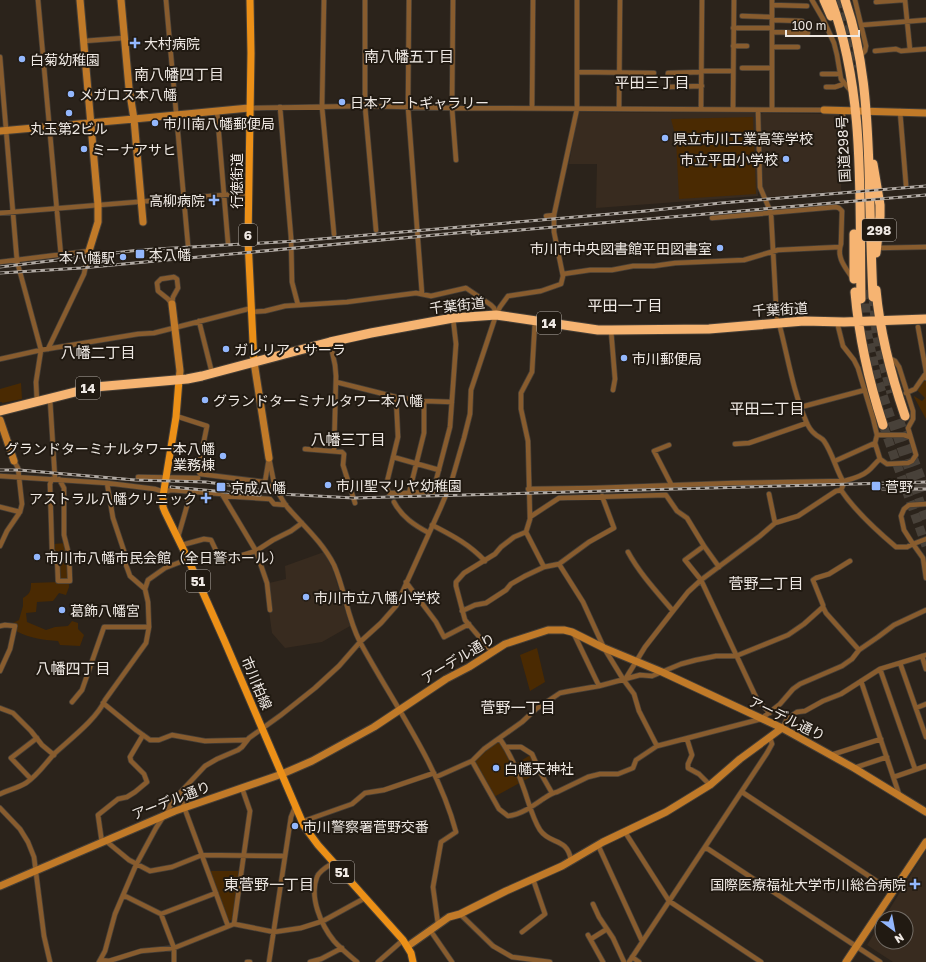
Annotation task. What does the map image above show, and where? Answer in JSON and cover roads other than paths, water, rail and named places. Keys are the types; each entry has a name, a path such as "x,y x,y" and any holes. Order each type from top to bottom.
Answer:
{"highway":[{"path":"824,0 847,57"},
{"name":"国道298号","path":"831,0 839,24 847,57 854,96 858,143 861,299"},
{"name":"国道298号","path":"845,0 860,56 866,110 872,297"},
{"name":"298","path":"868,140 878,187 880,205 876,248 876,286 880,321 883,341 902,418 891,393"},
{"name":"298","path":"858,143 854,204 854,280 862,366 886,424 879,396"},
{"name":"千葉街道","path":"0,411 95,386 179,380 202,376 330,342 378,331 453,318 496,315 611,330 709,329 804,321 837,322 926,319"}],"main road":[{"name":"行徳街道","path":"250,0 251,53 248,242 254,362"},
{"name":"市川柏線","path":"179,380 176,416 163,507 182,545 301,821 333,863 408,946 414,962"}],"street":[{"path":"38,0 61,256"},
{"path":"48,349 84,274 98,222 92,123 80,0"},
{"path":"120,0 129,88 134,120 143,222"},
{"path":"166,0 188,245"},
{"path":"324,0 322,107 334,234"},
{"path":"365,0 365,106 376,230"},
{"path":"409,0 408,106 422,294"},
{"path":"453,0 452,108 456,160"},
{"path":"532,108 533,0"},
{"path":"100,961 123,895 136,865 156,828 178,794 205,766 238,750 242,747 246,740 315,688 339,666 360,642 381,623 396,606 445,498 453,475 470,414 471,390 500,307 508,296 541,291 561,284 563,274 554,232 554,216 576,109 577,0"},
{"path":"619,109 620,0"},
{"path":"701,109 702,0"},
{"path":"733,109 734,0"},
{"path":"812,0 823,18 834,43 841,79 854,96"},
{"path":"855,0 866,46 865,51 860,56"},
{"path":"876,2 904,0 910,50"},
{"path":"772,110 772,3 807,6"},
{"path":"742,16 802,21"},
{"path":"862,25 926,20"},
{"path":"734,28 808,33"},
{"path":"84,41 124,38"},
{"path":"733,46 747,46"},
{"path":"772,47 798,47"},
{"path":"875,51 926,49"},
{"path":"0,57 3,131 14,213 17,261 40,350 36,382 37,402"},
{"path":"742,68 772,68"},
{"path":"702,86 668,87 668,72 733,71"},
{"path":"577,72 654,73"},
{"path":"822,74 837,74"},
{"path":"826,87 841,85"},
{"path":"3,131 134,120 176,114 280,107 408,106 452,108 866,110 926,112"},
{"path":"280,107 291,236 292,282 298,305"},
{"path":"758,110 760,187 771,213 777,323 780,326 792,379 807,423 813,433 824,440 835,461 841,479 844,481"},
{"path":"843,132 844,110"},
{"path":"217,111 228,243"},
{"path":"900,111 906,184"},
{"path":"0,214 56,208 248,193"},
{"path":"712,218 836,207 839,208 842,211 840,247 841,260 854,280"},
{"path":"546,216 554,216"},
{"path":"563,274 590,270 612,270 633,266 744,260 772,251 840,247"},
{"path":"876,248 926,247"},
{"path":"0,262 61,256 89,251"},
{"path":"172,304 158,291 157,283 161,279 176,278 178,288 173,297 172,304 180,371 179,380"},
{"path":"0,359 40,350 138,334 154,333 199,321 252,310 347,302 416,293 431,296 461,288 466,288 491,305 494,308 496,315"},
{"path":"396,397 398,437 386,486 389,493 433,492 450,427 456,344 453,318"},
{"path":"199,321 211,369"},
{"path":"535,321 532,372 521,393 521,409 528,441 528,488 530,517 526,532 544,567"},
{"path":"837,322 843,346 854,360 862,366 864,390 877,435 875,443 880,459 887,464 908,463 912,461 916,455 908,428 914,414 906,393 899,367 895,361 887,357"},
{"path":"918,327 926,378"},
{"path":"611,330 615,379 613,390"},
{"path":"330,342 335,365 336,382 334,451"},
{"path":"254,362 271,464 273,485 286,505 322,546 334,566 348,613 360,642 400,710 435,775 452,814 456,832 441,842 433,887 438,924"},
{"path":"906,393 912,391 926,374"},
{"path":"336,382 396,397 424,401 452,402"},
{"path":"801,407 864,390"},
{"path":"50,399 55,479 64,488 64,536 69,555 70,581 58,581 57,556"},
{"path":"409,493 424,433 424,401"},
{"path":"176,416 207,426 198,470 200,474 265,482 268,486 273,485"},
{"path":"0,420 14,462 18,468 22,504 20,512 0,546"},
{"path":"735,444 749,443 807,423"},
{"path":"877,435 904,435 910,437"},
{"path":"835,461 875,443"},
{"path":"669,444 654,451 672,486"},
{"path":"305,449 342,452 344,454 343,465 355,503"},
{"path":"393,457 439,470"},
{"path":"265,482 269,458"},
{"path":"528,488 590,488 844,481 867,472 880,459"},
{"path":"0,476 19,476 107,483 155,489 164,492 171,490 222,494 224,496 270,499 274,504 286,505"},
{"path":"138,477 198,478"},
{"path":"55,479 50,484 52,552 57,556 69,555"},
{"path":"841,490 844,481"},
{"path":"107,483 113,518 124,551 126,565 130,576 145,589"},
{"path":"624,678 637,661 645,647 673,611 701,580 775,523 798,516 836,491 841,490"},
{"path":"841,490 849,501 882,535 896,547 907,547 926,540"},
{"path":"178,537 191,492"},
{"path":"769,494 775,523"},
{"path":"530,517 559,498 666,495 677,511 687,518 719,567"},
{"path":"224,496 256,551 267,583 270,610"},
{"path":"462,612 475,605 486,603 506,590 511,584 544,567 558,564 589,542 614,528 602,496"},
{"path":"394,502 403,516 429,533"},
{"path":"926,504 908,505 904,509 901,516 904,530 923,558 926,578"},
{"path":"0,507 20,512"},
{"path":"182,545 204,539 211,540 221,561 223,561 256,551 302,523"},
{"path":"432,525 468,545 485,560"},
{"path":"492,652 465,620 456,582 464,572 485,560 514,537 526,532"},
{"path":"704,546 685,560 701,580 758,701 770,713"},
{"path":"628,552 634,564 673,611"},
{"path":"0,794 19,787 30,779 76,735 102,707 103,703 146,643 148,602 145,589 148,580 165,568 188,559"},
{"path":"850,561 829,574 813,580 826,614 859,650"},
{"path":"558,564 583,602 604,648 634,694 640,711 657,746"},
{"path":"406,582 436,622 444,637 469,624"},
{"path":"290,821 301,821 352,804 365,793 384,790 435,775 472,761 484,749 500,739 536,709 552,698 570,691 599,686 624,678 640,675 652,676 681,664 696,660 716,656 736,656 788,635 804,624 823,607"},
{"path":"472,761 498,809 508,816 513,815 530,808 552,793 588,777 600,774 618,774 633,768 636,760 657,746 762,720 800,684 842,666 852,659 859,650 878,638 894,625 926,610"},
{"path":"0,626 15,626 10,649 0,671"},
{"path":"72,702 82,690 104,627 148,626"},
{"name":"アーデル通り","path":"0,886 165,815 282,774 323,756 374,727 446,679 469,667 492,652 514,640 548,630 564,630 572,632 604,648 662,672 762,720 782,728 854,768 926,812"},
{"path":"572,632 599,686"},
{"path":"408,946 449,917 460,914 533,879 666,812 710,785 740,759 782,728 787,719 797,712 841,694 880,669 924,655 926,668"},
{"path":"900,663 926,737"},
{"path":"880,669 915,770"},
{"path":"861,681 900,797"},
{"path":"103,703 150,740 172,735 205,741 246,740"},
{"path":"916,708 926,704"},
{"path":"0,708 13,713 42,745 54,755"},
{"path":"143,736 130,757 131,761 144,774 147,782 127,797 118,799 98,815 104,842 136,865 150,871 172,867 202,855 285,856"},
{"path":"30,779 12,758 37,738"},
{"path":"639,962 630,960 768,753 772,744 770,738"},
{"path":"500,739 522,783 530,808 542,832 564,845 570,852 571,860"},
{"path":"687,739 692,755 688,768 699,774 710,785"},
{"path":"831,755 881,739"},
{"path":"505,747 522,747 532,754 552,793"},
{"path":"854,768 887,757"},
{"path":"894,777 926,766"},
{"path":"234,924 250,811 242,788"},
{"path":"742,792 893,892"},
{"path":"178,794 228,926"},
{"path":"269,962 290,821 295,807"},
{"path":"0,808 15,823 24,835 34,858 44,936 50,962"},
{"path":"625,832 669,901 761,962"},
{"path":"846,962 926,842"},
{"path":"598,845 642,941"},
{"path":"705,847 880,962"},
{"path":"333,863 321,871 317,876 314,903 334,940 357,962"},
{"path":"522,932 545,914 533,879"},
{"path":"161,914 216,893"},
{"path":"123,895 161,914 174,948 174,962"},
{"path":"100,961 109,961 141,951 174,948 234,924 274,932 301,928 323,921 366,898"},
{"path":"593,904 599,917 613,938 624,962"},
{"path":"460,914 493,946 512,957 550,962"},
{"path":"603,962 590,937 607,929"},
{"path":"430,930 452,962"},
{"path":"378,962 403,940"},
{"path":"310,962 321,959 342,948"}],"tunnel":[{"path":"836,0 847,38 853,68"},
{"path":"865,290 867,331 877,378 926,519"},
{"path":"873,297 879,348 891,393"},
{"path":"899,419 926,492"},
{"path":"883,425 926,546"}],"railway":[{"path":"0,267 139,250 297,241 926,186"},
{"path":"472,234 926,195"},
{"path":"0,273 81,268 478,231"},
{"path":"0,470 19,470 135,480 206,482 279,494 354,498 926,482"},
{"path":"171,487 260,495"},
{"path":"882,489 926,489"}],"place":[{"name":"大村病院","path":"135,43"},
{"name":"白菊幼稚園","path":"22,59"},
{"name":"メガロス本八幡","path":"71,94"},
{"name":"日本アートギャラリー","path":"342,102"},
{"name":"丸玉第2ビル","path":"69,113"},
{"name":"市川南八幡郵便局","path":"155,123"},
{"name":"県立市川工業高等学校","path":"665,138"},
{"name":"ミーナアサヒ","path":"84,149"},
{"name":"市立平田小学校","path":"786,159"},
{"name":"高柳病院","path":"214,200"},
{"name":"市川市中央図書館平田図書室","path":"720,248"},
{"name":"本八幡","path":"140,254"},
{"name":"本八幡駅","path":"123,257"},
{"name":"ガレリア・サーラ","path":"226,349"},
{"name":"市川郵便局","path":"624,358"},
{"name":"グランドターミナルタワー本八幡","path":"205,400"},
{"name":"グランドターミナルタワー本八幡 業務棟","path":"223,456"},
{"name":"市川聖マリヤ幼稚園","path":"328,485"},
{"name":"菅野","path":"876,486"},
{"name":"京成八幡","path":"221,487"},
{"name":"アストラル八幡クリニック","path":"206,498"},
{"name":"市川市八幡市民会館（全日警ホール）","path":"37,557"},
{"name":"市川市立八幡小学校","path":"306,597"},
{"name":"葛飾八幡宮","path":"62,610"},
{"name":"白幡天神社","path":"496,768"},
{"name":"市川警察署菅野交番","path":"295,826"},
{"name":"国際医療福祉大学市川総合病院","path":"915,884"}],"district":[{"name":"南八幡五丁目","path":"409,56"},
{"name":"南八幡四丁目","path":"179,74"},
{"name":"平田三丁目","path":"652,82"},
{"name":"平田一丁目","path":"625,305"},
{"name":"八幡二丁目","path":"98,352"},
{"name":"平田二丁目","path":"767,408"},
{"name":"八幡三丁目","path":"348,439"},
{"name":"菅野二丁目","path":"766,583"},
{"name":"八幡四丁目","path":"73,668"},
{"name":"菅野一丁目","path":"518,707"},
{"name":"東菅野一丁目","path":"269,884"}]}
